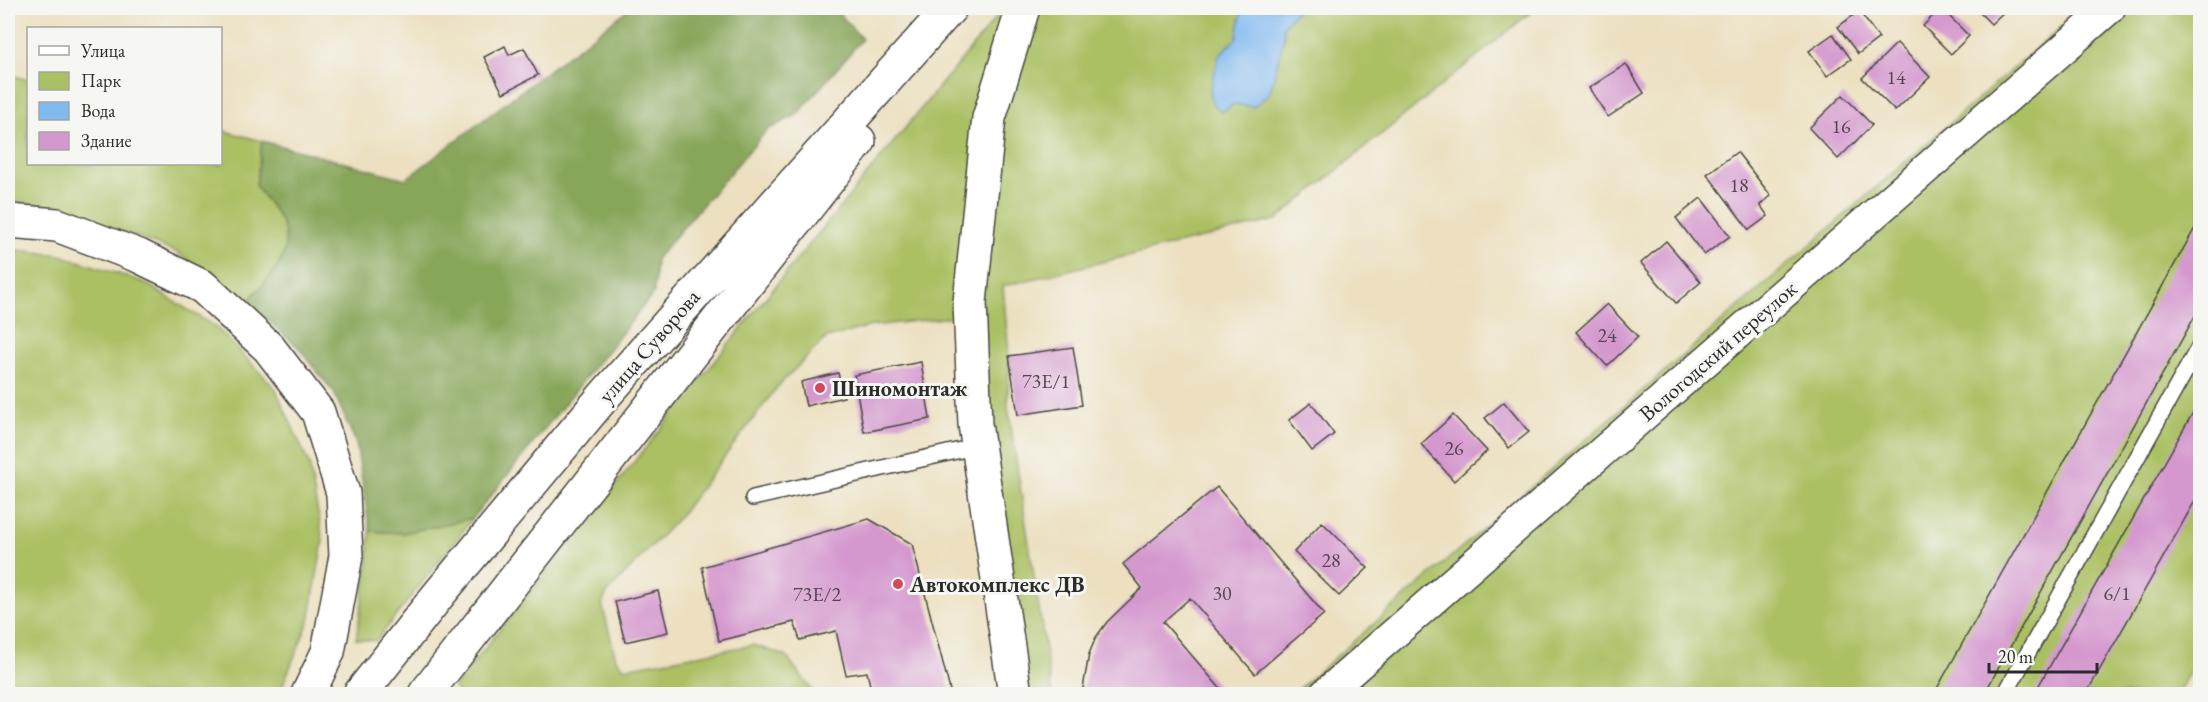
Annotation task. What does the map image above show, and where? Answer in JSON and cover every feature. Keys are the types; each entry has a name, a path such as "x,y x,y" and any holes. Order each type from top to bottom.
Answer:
{"main road":[{"name":"улица Суворова","path":"360,694 604,396 950,8"},
{"name":"улица Суворова","path":"425,694 963,8"},
{"path":"1015,694 975,424 970,302 989,118 1023,8"},
{"path":"8,221 57,225 139,256 203,287 269,348 318,412 343,493 346,556 328,652 308,694"}],"street":[{"name":"Вологодский переулок","path":"1325,694 2110,8"}],"lane":[{"path":"2005,694 2200,345"},
{"path":"753,498 978,446"}],"green space":[{"path":"630,8 834,8 862,39 797,115 767,130 656,259 654,293 473,518 403,533 370,531 356,443 334,393 298,347 247,302 278,266 285,245 285,234 281,221 256,186 262,141 406,179"},
{"path":"1004,8 1242,8 1237,38 1219,55 1234,104 1254,107 1284,37 1283,26 1299,8 1536,8 1276,220 1003,286 1009,356 1008,407 1052,694 1015,694 970,315 872,326 826,338 778,386 679,517 607,593 602,604 616,659 625,668 753,645 786,656 815,694 459,694 454,687 771,291"},
{"path":"2083,8 2200,8 2200,654 2177,694 1293,694"},
{"path":"8,74 27,80 27,165 222,165 222,130 262,141 256,186 281,221 286,245 272,275 247,302 176,252 58,207 8,201"},
{"path":"8,249 60,255 143,282 216,327 275,388 309,464 323,541 309,621 279,694 8,694"},
{"path":"473,518 376,641 356,639 368,564 370,531 403,533"}],"water":[{"path":"1242,8 1299,8 1283,26 1284,37 1270,92 1254,107 1234,104 1221,112 1213,104 1210,91 1219,55 1237,38"}],"building":[{"path":"1941,8 1969,36 1951,54 1923,26"},
{"path":"1975,8 2008,8 1991,24"},
{"path":"1859,11 1879,38 1858,54 1838,27"},
{"path":"1833,34 1851,59 1827,76 1809,51"},
{"path":"1897,43 1930,77 1895,111 1862,78"},
{"path":"505,46 509,55 524,48 538,75 503,93 484,57"},
{"path":"1626,64 1644,93 1608,117 1589,88"},
{"path":"1843,95 1872,125 1838,159 1809,128"},
{"path":"1737,152 1771,196 1760,205 1768,216 1749,230 1707,174"},
{"path":"1701,198 1730,236 1704,255 1676,218"},
{"path":"2200,219 2200,307 1984,694 1934,694"},
{"path":"1666,241 1701,282 1676,303 1641,263"},
{"path":"1607,304 1638,337 1607,366 1576,332"},
{"path":"1073,347 1082,405 1018,415 1009,356"},
{"path":"921,362 930,419 864,432 854,375"},
{"path":"838,373 844,397 806,406 801,382"},
{"path":"2200,400 2200,492 2086,694 2034,694"},
{"path":"1504,402 1529,432 1509,448 1485,418"},
{"path":"1311,403 1334,434 1312,451 1289,420"},
{"path":"1453,415 1487,451 1454,481 1421,444"},
{"path":"1217,487 1324,614 1255,674 1190,598 1163,622 1225,694 1082,694 1089,654 1096,637 1107,622 1142,588 1123,564"},
{"path":"869,519 912,544 951,694 872,694 867,672 846,675 836,631 800,640 794,622 719,641 702,567"},
{"path":"1322,522 1368,568 1339,596 1294,552"},
{"path":"658,591 668,632 625,642 615,602"}],"place":[{"name":"Шиномонтаж","path":"820,388"},
{"name":"Автокомплекс ДВ","path":"898,584"}]}
